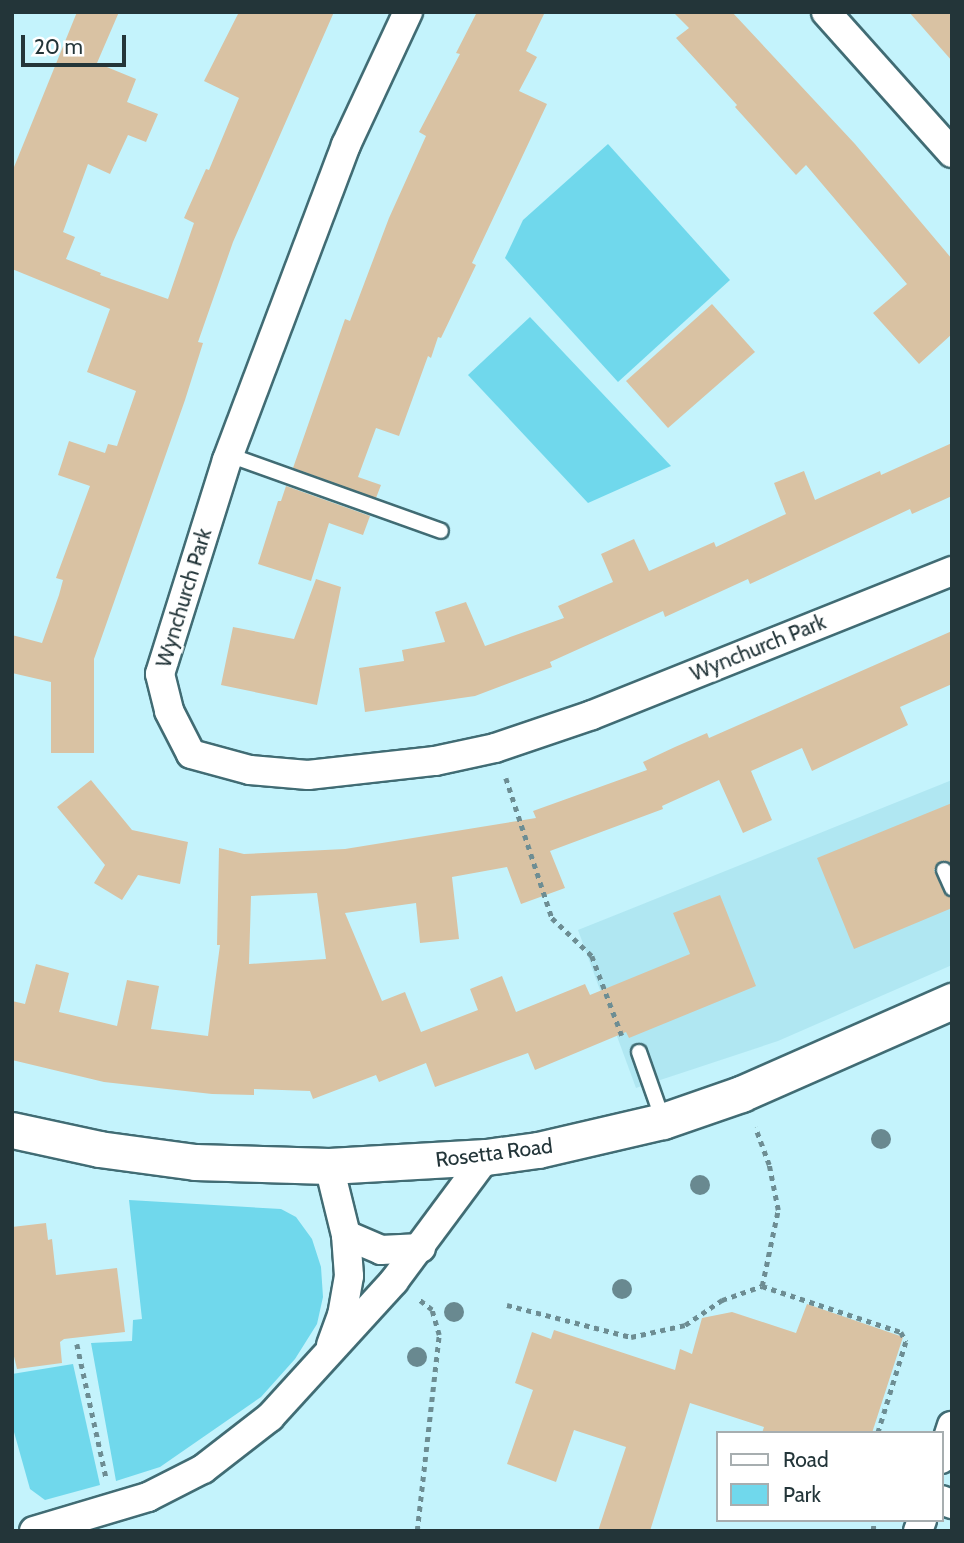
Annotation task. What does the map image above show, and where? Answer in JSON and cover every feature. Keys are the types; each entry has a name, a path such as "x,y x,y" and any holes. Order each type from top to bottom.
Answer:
{"street":[{"name":"Wynchurch Park","path":"408,12 346,145 229,455 160,674 169,711 191,754 250,770 308,775 435,761 495,748 592,715 952,570"},
{"path":"826,12 952,153"},
{"name":"Rosetta Road","path":"12,1130 99,1149 195,1162 329,1166 486,1157 538,1150 663,1121 741,1094 952,1001"},
{"path":"34,1531 148,1497 203,1469 270,1417 394,1281 486,1157"},
{"path":"324,1360 344,1302 349,1276 346,1235 329,1166"},
{"path":"346,1235 381,1250 421,1248"},
{"path":"943,1453 952,1426"}],"lane":[{"path":"229,455 441,531"},
{"path":"944,870 952,888"},
{"path":"639,1052 663,1121"}],"path":[{"path":"495,748 552,918 592,956 623,1038 639,1052"},
{"path":"741,1094 769,1165 778,1210 762,1286"},
{"path":"394,1281 432,1310 439,1335 416,1531"},
{"path":"507,1305 631,1337 685,1325 722,1300 762,1286 901,1332 906,1342 879,1431"},
{"path":"78,1344 114,1508"}],"shaded area":[{"path":"952,780 952,965 778,1041 636,1088 578,930"}],"green space":[{"path":"608,144 730,280 618,382 505,258 523,220"},
{"path":"530,317 671,466 588,503 468,375"},
{"path":"129,1200 281,1209 296,1217 312,1239 321,1267 323,1297 317,1324 295,1359 261,1397 160,1467 116,1481 91,1343 132,1341 133,1320 142,1319"},
{"path":"73,1364 100,1485 45,1500 30,1489 12,1425 12,1374"}],"building":[{"path":"77,12 119,12 97,63 136,79 127,102 158,114 146,142 128,135 110,174 88,164 63,232 75,237 66,259 101,273 100,275 168,299 194,223 184,218 206,169 209,170 239,98 204,81 239,12 334,12 233,242 198,342 203,343 185,400 94,659 94,753 51,753 51,682 12,673 12,635 42,643 59,595 63,580 56,578 90,486 58,475 69,441 105,453 108,444 117,446 136,391 87,372 110,309 12,269 12,172"},
{"path":"477,12 545,12 526,51 537,57 519,91 547,104 472,263 476,265 441,338 438,337 431,358 428,356 399,436 376,428 358,477 381,485 376,498 293,468 345,319 350,321 389,218 426,136 419,132 460,54 456,53"},
{"path":"673,12 732,12 855,144 952,259 952,334 919,364 873,313 907,284 806,165 796,175 735,107 737,105 676,38 689,28"},
{"path":"909,12 952,12 952,61"},
{"path":"712,304 755,352 668,428 626,381"},
{"path":"952,443 952,496 912,514 910,509 750,584 748,579 665,617 663,611 550,662 552,667 475,696 365,712 359,668 404,661 402,650 445,642 435,612 466,602 485,646 564,618 558,606 613,582 601,554 634,539 649,571 714,542 716,547 786,514 774,483 804,471 815,500 880,471 881,475"},
{"path":"286,486 370,516 363,535 329,523 311,581 258,564 278,501 281,501"},
{"path":"316,579 341,587 317,705 221,685 233,627 294,639"},
{"path":"952,631 952,684 900,707 908,725 812,771 802,748 751,771 772,820 743,833 719,780 662,806 663,809 550,851 565,888 521,904 507,867 452,877 459,939 420,943 416,903 345,913 382,1001 405,992 421,1032 478,1010 470,989 502,976 516,1012 585,984 590,995 690,954 673,913 720,895 756,986 629,1038 626,1032 535,1070 528,1053 435,1087 426,1063 379,1082 376,1075 313,1099 310,1091 254,1089 254,1095 212,1094 104,1082 12,1060 12,1001 25,1004 36,964 69,973 59,1012 117,1026 127,980 159,986 151,1029 208,1036 220,945 217,945 219,848 244,854 345,849 536,818 533,811 647,770 643,762 707,733 709,738","holes":["317,893 326,959 249,964 251,896"]},
{"path":"91,780 132,830 188,842 180,884 138,875 122,900 94,883 105,865 57,807"},
{"path":"952,803 952,865 941,861 934,870 944,892 952,898 952,908 854,949 817,858"},
{"path":"46,1223 48,1240 52,1239 56,1275 117,1268 125,1332 64,1339 60,1342 62,1363 17,1369 12,1348 12,1227"},
{"path":"807,1304 903,1337 873,1431 763,1431 764,1427 690,1403 650,1531 598,1531 626,1447 574,1430 556,1482 507,1464 533,1390 515,1383 532,1332 551,1339 554,1330 675,1370 680,1349 692,1354 702,1318 732,1312 796,1333"}]}
